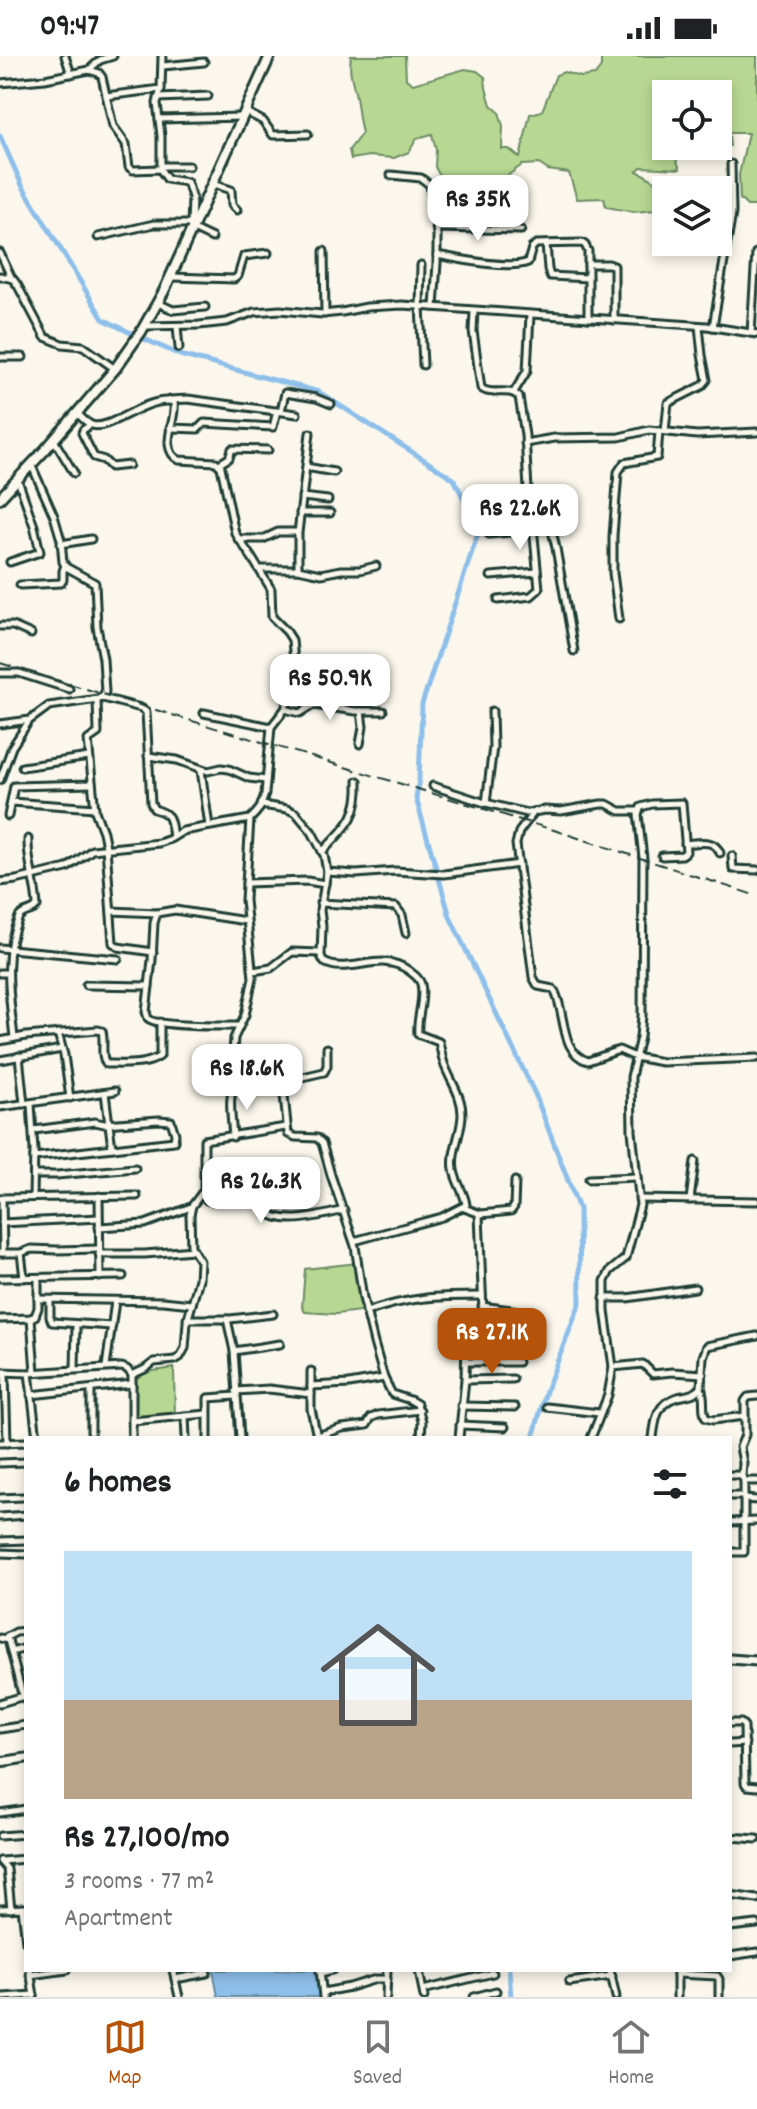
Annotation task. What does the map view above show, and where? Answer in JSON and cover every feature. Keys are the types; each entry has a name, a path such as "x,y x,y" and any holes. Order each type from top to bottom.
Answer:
{"highway":[{"path":"0,498 115,369 143,329 171,276 270,56"}],"main road":[{"path":"732,1659 757,1661"},
{"path":"0,1762 24,1758"}],"street":[{"path":"65,56 71,74"},
{"path":"89,70 100,60 113,56"},
{"path":"162,56 158,98 161,168 167,179 187,182 192,197 192,228"},
{"path":"163,66 204,62"},
{"path":"0,83 45,79 89,70 99,73 113,128 126,144 129,167 133,170 189,166"},
{"path":"106,96 161,89"},
{"path":"158,98 208,96"},
{"path":"159,119 244,115 263,121 273,135 308,134"},
{"path":"713,327 732,213 731,164"},
{"path":"391,175 421,178 428,182 437,228 434,307"},
{"path":"213,184 231,190 232,204 237,210"},
{"path":"98,237 154,224 192,228 212,238"},
{"path":"437,228 521,230"},
{"path":"437,255 523,264 528,262 534,246 582,243 587,248 588,318"},
{"path":"546,244 550,276 588,278"},
{"path":"324,251 325,314"},
{"path":"0,253 45,337 62,344 83,346 115,369"},
{"path":"171,276 234,279 238,276 244,256 268,253"},
{"path":"143,329 227,322 254,312 280,310 325,314 402,305 713,327 754,333 756,253"},
{"path":"588,264 609,264 614,267 614,320"},
{"path":"421,265 423,365"},
{"path":"0,276 13,279"},
{"path":"158,303 173,310 205,307"},
{"path":"474,311 473,331 481,388 488,392 514,392 519,397 539,589 531,596 498,600"},
{"path":"514,392 527,371 530,315"},
{"path":"177,326 179,348"},
{"path":"619,619 613,573 618,472 624,463 657,457 668,403 702,386 707,380 699,326"},
{"path":"0,357 23,357"},
{"path":"170,428 198,429 204,423 273,427 285,393 331,404"},
{"path":"77,413 90,425 99,426 144,406 188,399 297,414"},
{"path":"169,400 174,402 175,410 169,451 174,458 219,464 229,458 232,449 268,450"},
{"path":"90,425 82,431 94,457 104,460 111,467 129,465"},
{"path":"525,443 554,438 619,437 649,430 697,435 757,432"},
{"path":"298,569 298,533 310,433"},
{"path":"54,439 74,473"},
{"path":"20,585 63,582 65,565 52,511 31,464"},
{"path":"219,464 237,538 271,589 272,617 292,640 295,672 285,709 271,727 262,805 250,819 246,921 253,971 245,1015 234,1038 231,1065 238,1078 280,1088 298,1078 324,1072 327,1048"},
{"path":"306,467 334,472"},
{"path":"10,562 40,552 17,479"},
{"path":"530,493 540,495 545,500 574,651"},
{"path":"302,497 328,500"},
{"path":"472,512 531,506"},
{"path":"300,513 330,513"},
{"path":"489,534 533,530"},
{"path":"237,538 263,539 278,532 298,533"},
{"path":"61,544 91,539"},
{"path":"65,565 95,583 105,692 99,699 99,731 89,738 89,757 95,808 106,847 112,938 115,946 153,952"},
{"path":"259,569 298,569 321,574 376,566"},
{"path":"491,576 537,572"},
{"path":"0,626 13,626 31,634"},
{"path":"293,686 317,686 366,671"},
{"path":"0,673 19,673 69,689"},
{"path":"0,780 10,751 30,720 49,706 99,699 144,710 151,803 154,809 169,816 173,837"},
{"path":"285,709 300,713 313,705 383,711"},
{"path":"360,744 363,727 361,711"},
{"path":"486,803 493,747 492,711"},
{"path":"204,713 271,727"},
{"path":"0,724 30,720"},
{"path":"148,756 177,760 201,770 224,768 249,778 266,780"},
{"path":"22,767 89,757"},
{"path":"201,770 209,826"},
{"path":"322,852 353,817 359,798 358,781"},
{"path":"8,816 14,786 92,784"},
{"path":"433,786 527,813 601,804 620,811 639,811"},
{"path":"11,802 95,808"},
{"path":"592,1436 608,1395 613,1367 604,1289 608,1275 629,1252 638,1216 631,1077 642,1016 643,869 639,811 647,805 682,803 686,852 662,856"},
{"path":"262,805 296,813 312,832 322,852 327,872 320,903 320,953 324,962 332,966 391,962 418,979 421,990 418,1034 439,1042 461,1107 453,1164 456,1182 466,1202 464,1208"},
{"path":"534,812 516,839 533,977 538,986 553,989 557,995 570,1046 579,1057 588,1061 619,1050 635,1057 662,1062 757,1058"},
{"path":"0,882 67,868 92,850 159,843 183,831 250,819"},
{"path":"14,1038 8,973 11,948 19,917 37,906 28,839"},
{"path":"685,844 712,843 720,853"},
{"path":"732,856 733,869 757,870"},
{"path":"327,872 444,874 519,864"},
{"path":"246,883 307,881 325,884"},
{"path":"320,903 396,907 402,915 406,933"},
{"path":"111,911 157,913 175,910 246,921"},
{"path":"157,913 149,986 149,1020 239,1026"},
{"path":"0,948 118,959"},
{"path":"253,971 271,968 292,952 320,953"},
{"path":"0,973 8,973"},
{"path":"86,985 149,986"},
{"path":"0,1007 10,1005"},
{"path":"0,1041 98,1030 103,1035 106,1064 146,1062 158,1060 160,1056 160,1022"},
{"path":"58,1033 70,1098"},
{"path":"0,1060 62,1049"},
{"path":"19,1056 34,1130 33,1197"},
{"path":"233,1137 232,1098 234,1082 238,1078"},
{"path":"280,1088 284,1095 288,1134 320,1139 354,1241 366,1312 384,1378 392,1394 414,1401 420,1410 421,1436"},
{"path":"0,1107 115,1091"},
{"path":"105,1093 112,1148"},
{"path":"34,1130 89,1123 169,1120 175,1134 174,1141 34,1157"},
{"path":"132,1375 154,1362 180,1357 185,1348 187,1319 198,1288 200,1270 198,1257 193,1250 190,1223 192,1206 204,1186 204,1140 286,1127"},
{"path":"690,1200 695,1161"},
{"path":"34,1175 135,1168"},
{"path":"589,1179 637,1177"},
{"path":"354,1241 464,1208 479,1214 513,1210 515,1181"},
{"path":"202,1193 211,1201 255,1194 266,1211 284,1218 308,1218 344,1210"},
{"path":"99,1196 100,1277"},
{"path":"137,1196 1,1198 2,1253 21,1253 31,1249 151,1254 193,1250"},
{"path":"639,1199 757,1201"},
{"path":"99,1227 145,1224 192,1206"},
{"path":"459,1436 465,1344 468,1331 481,1322 479,1214"},
{"path":"2,1223 99,1218"},
{"path":"21,1253 24,1278"},
{"path":"0,1278 123,1276"},
{"path":"37,1436 31,1395 33,1317 38,1308 38,1278"},
{"path":"604,1298 627,1298 695,1288"},
{"path":"366,1312 432,1296 482,1296"},
{"path":"38,1299 174,1301 192,1304"},
{"path":"50,1300 52,1322 112,1326"},
{"path":"106,1367 115,1301"},
{"path":"482,1306 519,1311"},
{"path":"187,1319 273,1314"},
{"path":"0,1319 50,1318"},
{"path":"227,1319 234,1351 240,1436"},
{"path":"75,1369 76,1324"},
{"path":"468,1331 511,1337"},
{"path":"745,1416 706,1418 701,1388 703,1357 707,1346 757,1336"},
{"path":"234,1351 280,1344"},
{"path":"466,1362 518,1362"},
{"path":"613,1367 640,1364 653,1374 703,1374"},
{"path":"24,1442 4,1443 3,1372 106,1367 127,1369 132,1375 132,1436"},
{"path":"311,1371 311,1409 317,1436"},
{"path":"311,1386 384,1378"},
{"path":"465,1380 513,1379"},
{"path":"31,1395 132,1384"},
{"path":"653,1436 661,1406 670,1400 694,1394 701,1388"},
{"path":"91,1389 91,1432"},
{"path":"208,1436 208,1398 269,1389 311,1394"},
{"path":"732,1552 744,1552 740,1447 745,1435 746,1399 757,1396"},
{"path":"461,1406 515,1407"},
{"path":"547,1407 599,1413"},
{"path":"320,1436 342,1428 367,1425 371,1418 378,1415 420,1410"},
{"path":"132,1421 207,1414"},
{"path":"185,1416 186,1436"},
{"path":"460,1425 505,1427"},
{"path":"732,1453 740,1453"},
{"path":"0,1463 24,1462"},
{"path":"732,1475 757,1481"},
{"path":"732,1496 757,1500"},
{"path":"0,1498 23,1497"},
{"path":"0,1517 24,1515"},
{"path":"732,1522 757,1521"},
{"path":"0,1541 24,1540"},
{"path":"0,1553 24,1554"},
{"path":"2,1638 24,1631"},
{"path":"2,1638 8,1640 24,1695"},
{"path":"11,1652 24,1649"},
{"path":"0,1703 24,1698"},
{"path":"732,1723 743,1724 745,1729 745,1783 757,1787"},
{"path":"0,1729 24,1725"},
{"path":"732,1744 745,1743"},
{"path":"0,1813 24,1809"},
{"path":"0,1836 24,1834"},
{"path":"732,1837 757,1839"},
{"path":"0,1861 24,1859"},
{"path":"0,1861 7,1869 11,1909"},
{"path":"732,1895 757,1899"},
{"path":"0,1909 24,1908"},
{"path":"732,1927 757,1924"},
{"path":"732,1956 757,1952"},
{"path":"3,1997 34,1996 30,1972"},
{"path":"173,1972 179,1997"},
{"path":"320,1972 323,1995 376,1979 387,1979"},
{"path":"386,1997 387,1972"},
{"path":"419,1972 424,1994 493,1973"},
{"path":"677,1997 677,1972 714,1975 719,1979"},
{"path":"719,1972 719,1997"},
{"path":"175,1979 207,1973"},
{"path":"569,1982 611,1973 616,1997"},
{"path":"474,1997 496,1991"}],"green space":[{"path":"351,56 405,56 406,79 413,84 465,69 477,71 485,77 491,105 499,112 503,126 502,149 509,149 520,158 530,114 542,111 556,75 564,72 581,77 595,75 601,67 601,56 757,56 757,206 747,206 740,199 739,175 748,133 732,133 732,80 652,80 652,160 677,160 680,169 641,167 637,171 652,179 652,210 634,212 606,207 604,198 577,199 569,173 548,170 539,164 522,165 507,176 487,182 443,182 435,167 436,150 432,134 417,138 409,152 394,158 369,156 351,159 349,150 362,133"},
{"path":"357,1263 368,1310 336,1314 305,1312 302,1307 305,1269"},
{"path":"174,1368 175,1419 134,1421 133,1374"}],"water":[{"path":"213,1972 316,1972 320,1997 218,1997"}],"waterway":[{"path":"0,136 22,185 103,319 135,335"},
{"path":"142,338 180,355 319,392 454,479 479,530 422,704 416,798 450,917 535,1094 579,1209 580,1303 546,1391 534,1436"},
{"path":"509,1972 511,1997"}],"railway":[{"path":"0,663 557,831 757,896"}]}
